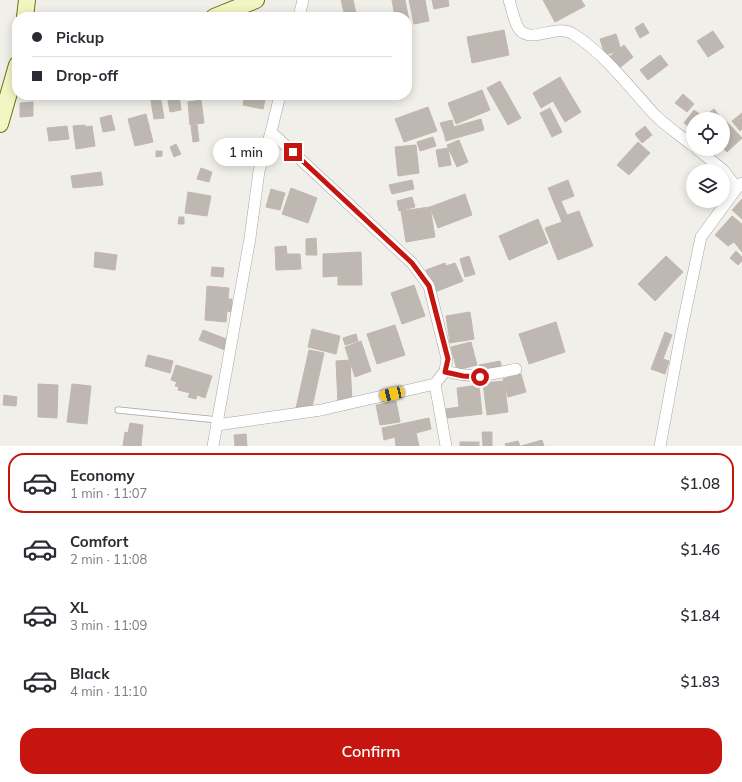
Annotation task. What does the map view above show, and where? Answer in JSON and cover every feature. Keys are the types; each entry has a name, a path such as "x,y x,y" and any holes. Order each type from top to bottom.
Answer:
{"street":[{"path":"26,12 27,0"},
{"path":"226,12 256,0"},
{"path":"300,12 303,0"},
{"path":"509,0 519,29 522,32 529,35 535,35 563,30 577,36 619,73 656,116 686,140"},
{"path":"0,124 12,82"},
{"path":"213,446 250,238 259,171 279,100"},
{"path":"218,422 321,410 435,384 445,372 448,359 429,286 412,263 271,132"},
{"path":"660,446 701,237 739,185 706,156"},
{"path":"445,372 463,376 480,377 516,369"},
{"path":"435,384 446,446"}],"lane":[{"path":"118,410 218,422"}],"building":[{"path":"341,0 353,0 356,12 344,12"},
{"path":"392,0 405,0 407,12 394,12"},
{"path":"409,0 425,0 429,21 414,24"},
{"path":"432,0 448,0 449,6 434,9"},
{"path":"543,0 581,0 585,6 555,22"},
{"path":"643,23 649,33 640,38 635,28"},
{"path":"504,30 509,55 472,63 467,37"},
{"path":"713,31 724,47 708,57 697,41"},
{"path":"616,34 621,50 605,55 600,39"},
{"path":"624,45 633,57 617,70 608,58"},
{"path":"660,55 668,65 648,80 640,70"},
{"path":"560,77 581,112 565,122 553,101 541,108 533,93"},
{"path":"500,81 521,118 508,125 487,88"},
{"path":"482,90 490,110 456,124 448,103"},
{"path":"683,94 694,104 687,112 675,103"},
{"path":"151,100 161,100 164,118 154,119"},
{"path":"168,100 180,100 181,110 170,112"},
{"path":"201,100 204,123 190,125 188,102"},
{"path":"244,100 265,100 263,109 243,105"},
{"path":"33,102 33,116 20,117 20,103"},
{"path":"428,107 437,131 404,142 395,119"},
{"path":"550,108 562,132 552,137 540,113"},
{"path":"742,113 742,129 740,131 732,121"},
{"path":"146,114 153,142 135,146 128,119"},
{"path":"111,115 115,130 103,132 100,118"},
{"path":"481,119 484,130 446,141 443,130"},
{"path":"452,120 454,128 443,131 440,123"},
{"path":"85,125 85,127 92,126 95,146 76,149 73,126"},
{"path":"197,125 199,141 193,142 191,126"},
{"path":"730,125 742,138 730,149"},
{"path":"67,126 69,139 49,141 47,128"},
{"path":"645,126 652,135 642,143 635,134"},
{"path":"433,137 436,146 420,151 417,142"},
{"path":"459,140 468,162 457,167 447,145"},
{"path":"638,142 650,153 629,175 617,165"},
{"path":"176,144 181,154 174,157 170,147"},
{"path":"416,145 419,173 398,176 395,147"},
{"path":"448,148 451,165 439,167 436,150"},
{"path":"156,151 162,151 162,156 156,157"},
{"path":"201,168 212,172 209,182 197,179"},
{"path":"101,172 103,185 73,188 71,176"},
{"path":"412,180 414,189 392,194 389,185"},
{"path":"568,180 574,196 561,201 567,215 579,211 593,246 558,260 545,228 562,222 548,188"},
{"path":"291,188 317,198 308,223 282,214"},
{"path":"271,189 285,193 280,210 266,207"},
{"path":"188,192 211,196 207,216 185,213"},
{"path":"465,194 472,215 438,228 430,207"},
{"path":"412,197 415,207 399,211 397,201"},
{"path":"742,199 742,219 732,210"},
{"path":"430,207 435,237 406,242 401,211"},
{"path":"732,216 742,224 742,252 734,242 728,246 715,235"},
{"path":"179,217 184,217 184,224 178,224"},
{"path":"538,219 548,243 509,260 499,236"},
{"path":"316,238 317,255 306,255 306,239"},
{"path":"286,246 287,254 300,254 301,269 276,270 275,247"},
{"path":"736,251 742,257 742,261 738,265 730,258"},
{"path":"95,252 117,255 115,270 94,267"},
{"path":"361,252 362,285 338,285 338,276 323,277 323,254"},
{"path":"469,256 475,274 465,277 460,259"},
{"path":"666,256 683,272 655,301 638,284"},
{"path":"445,263 446,266 455,263 463,281 435,292 426,270"},
{"path":"212,267 224,268 223,277 211,276"},
{"path":"414,285 425,316 402,324 391,293"},
{"path":"207,286 229,288 228,299 232,299 231,312 227,311 226,322 205,320"},
{"path":"470,312 474,339 450,343 446,316"},
{"path":"556,322 565,352 529,364 519,334"},
{"path":"395,325 405,355 377,364 367,334"},
{"path":"312,329 340,336 336,354 308,347"},
{"path":"203,330 229,340 225,350 199,340"},
{"path":"665,332 672,335 663,359 669,361 665,374 651,369"},
{"path":"356,334 358,341 345,345 343,338"},
{"path":"361,341 371,371 355,377 345,347"},
{"path":"471,342 477,365 457,370 451,347"},
{"path":"309,350 324,353 311,412 296,408"},
{"path":"148,355 173,361 170,373 145,366"},
{"path":"350,360 352,403 338,404 336,361"},
{"path":"500,361 502,369 481,373 479,365"},
{"path":"176,365 212,376 205,398 197,395 196,399 188,397 190,393 178,390 179,387 175,386 177,382 171,380"},
{"path":"521,374 526,392 508,397 503,379"},
{"path":"504,381 508,412 487,415 483,383"},
{"path":"38,384 58,385 57,418 38,417"},
{"path":"72,384 91,386 87,424 67,422"},
{"path":"479,385 482,414 447,418 446,409 459,407 457,388"},
{"path":"4,395 17,397 16,406 3,405"},
{"path":"396,401 400,422 380,425 376,405"},
{"path":"429,418 431,429 416,433 419,446 396,446 395,437 384,440 382,428"},
{"path":"130,423 143,425 141,446 123,446 125,432 128,433"},
{"path":"482,432 492,432 492,446 483,446"},
{"path":"246,434 247,446 235,446 234,435"},
{"path":"542,440 544,446 521,446"},
{"path":"518,441 520,446 506,446 505,444"},
{"path":"460,442 479,442 479,446 460,446"}],"route":[{"path":"293,152 412,263 429,286 448,359 445,372 463,376 480,377"}]}
